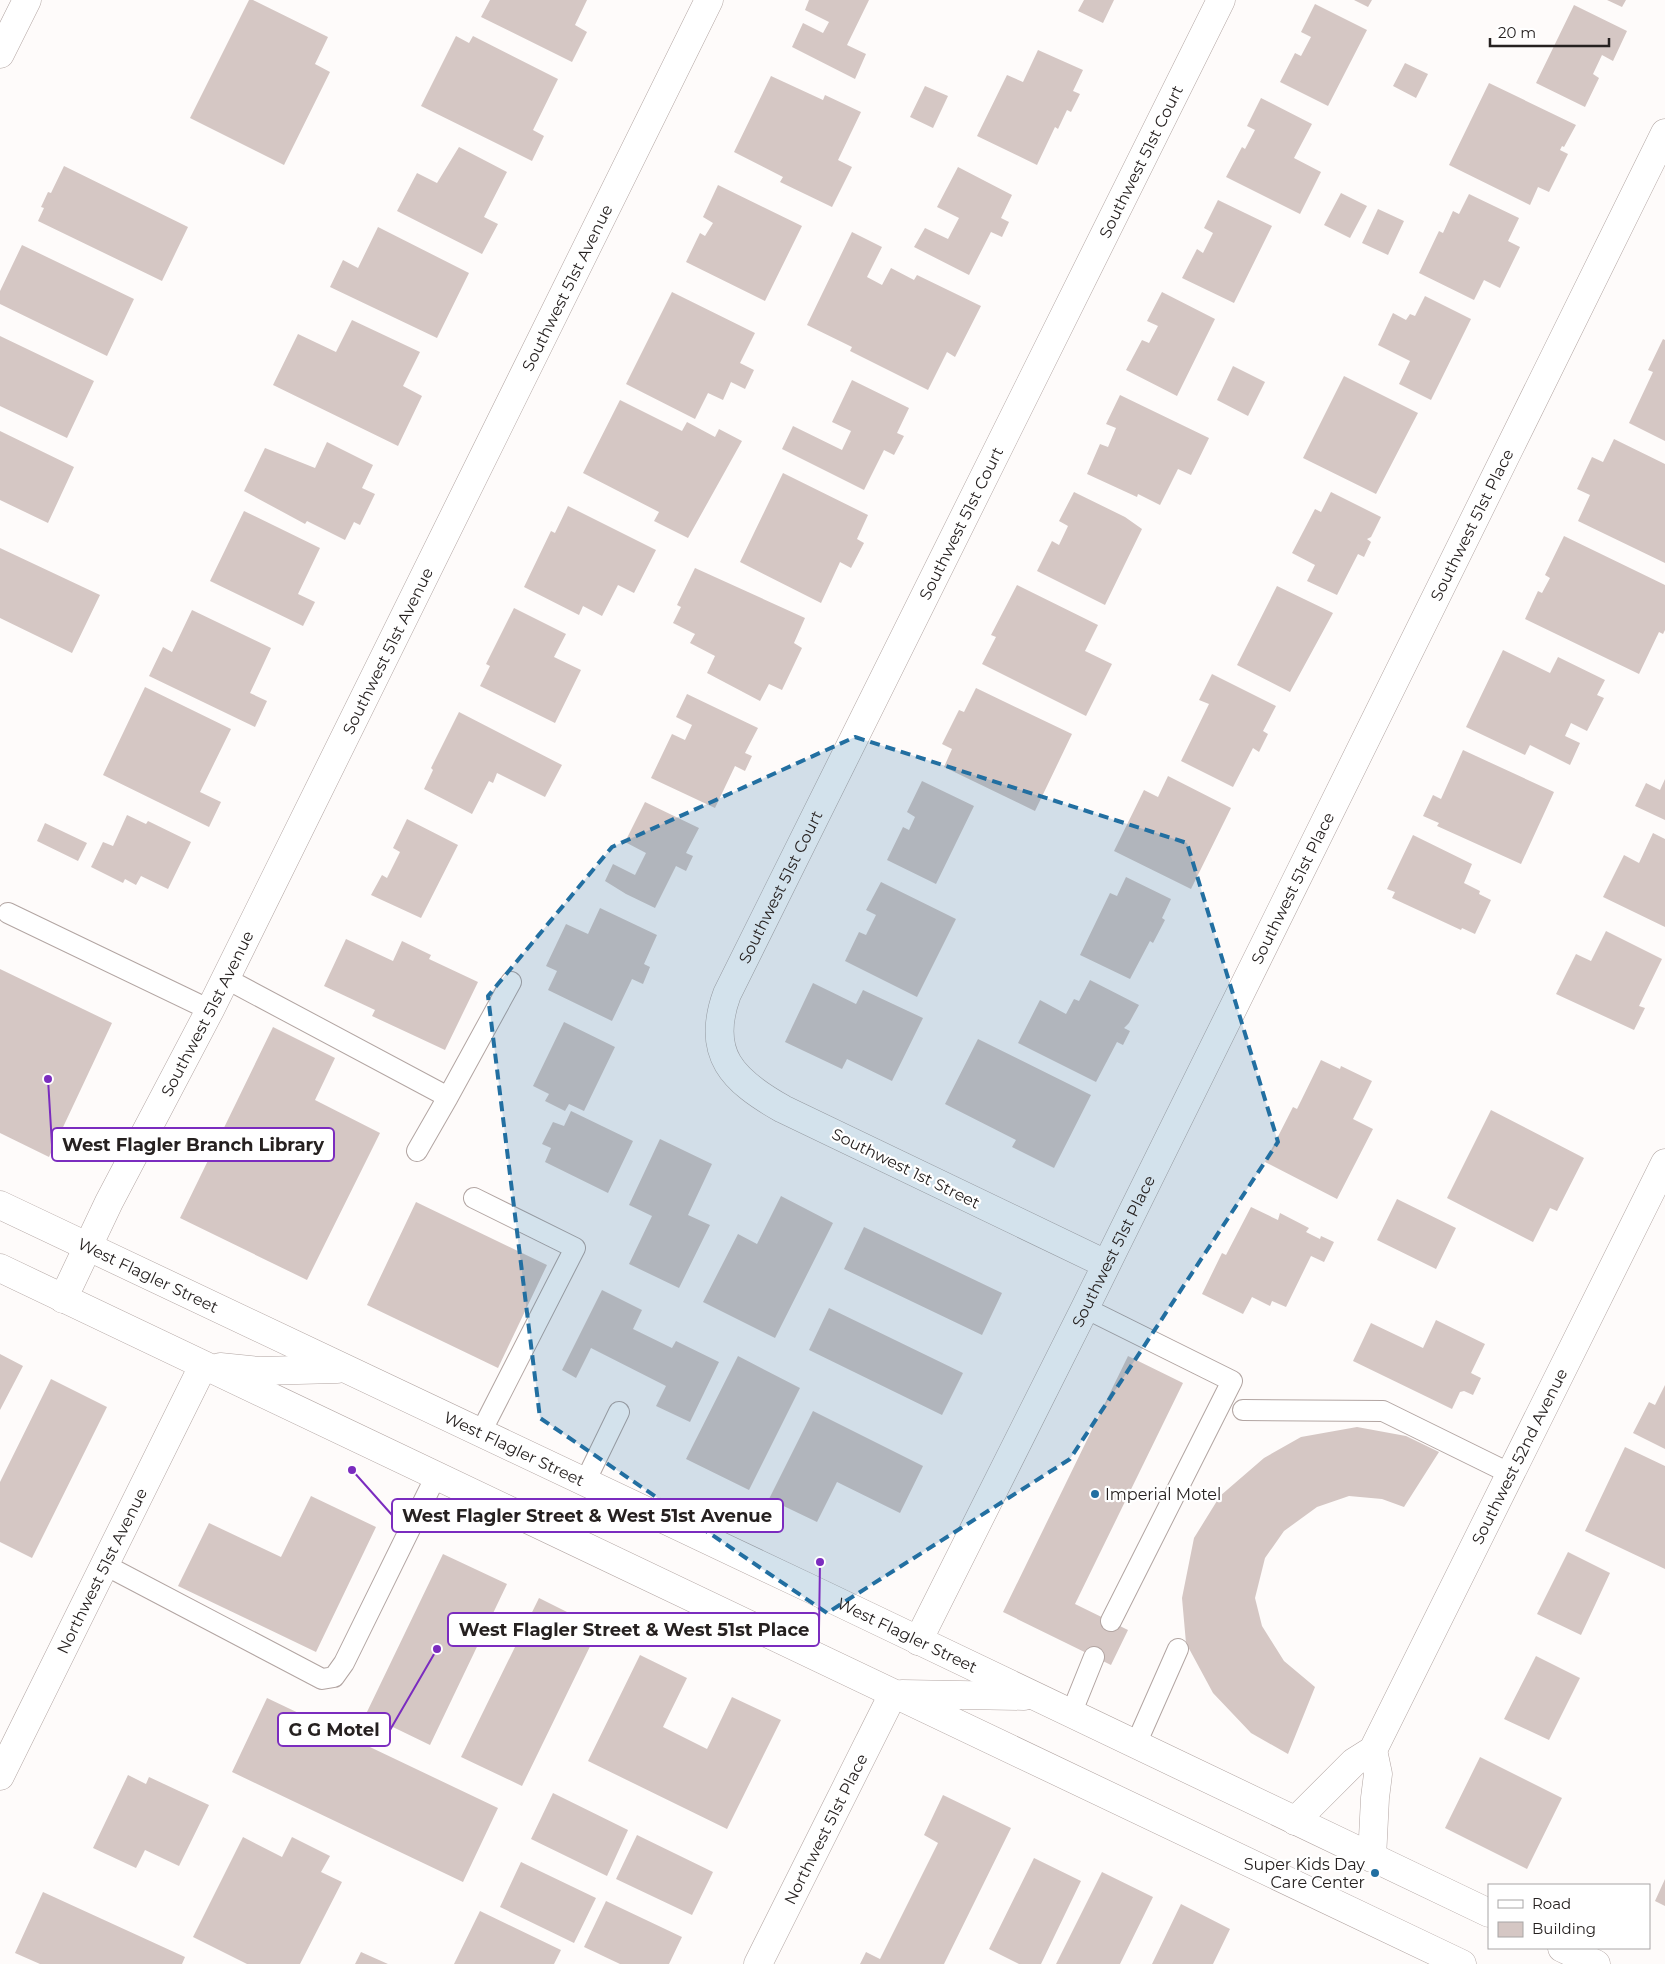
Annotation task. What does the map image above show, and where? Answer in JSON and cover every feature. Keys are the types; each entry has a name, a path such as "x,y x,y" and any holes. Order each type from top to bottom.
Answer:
{"street":[{"path":"0,54 27,0"},
{"name":"Southwest 51st Avenue","path":"64,1299 114,1193 226,978 709,0"},
{"name":"Southwest 51st Court","path":"722,1051 719,1026 721,1010 727,994 1221,0"},
{"name":"Southwest 51st Place","path":"918,1641 1085,1308 1665,133"},
{"name":"Southwest 1st Street","path":"722,1051 730,1066 741,1080 763,1098 1106,1264"},
{"name":"Southwest 52nd Avenue","path":"1374,1750 1665,1163"},
{"name":"West Flagler Street","path":"0,1205 481,1432 1488,1913"},
{"path":"0,1268 1462,1964"},
{"path":"203,1366 259,1371 344,1369"},
{"name":"Northwest 51st Avenue","path":"0,1776 203,1366"},
{"path":"893,1694 1033,1696"},
{"name":"Northwest 51st Place","path":"758,1964 893,1694"},
{"path":"1294,1821 1354,1762 1374,1750 1378,1774 1372,1858"},
{"path":"1564,1949 1596,1964"}],"lane":[{"path":"8,914 210,1010"},
{"path":"226,978 448,1097"},
{"path":"417,1151 512,982"},
{"path":"474,1198 575,1248 481,1432"},
{"path":"1085,1308 1232,1381 1111,1621"},
{"path":"1243,1410 1383,1410 1511,1474"},
{"path":"585,1482 619,1412"},
{"path":"105,1565 322,1679 334,1677 344,1663 436,1476"},
{"path":"1136,1744 1178,1649"},
{"path":"1071,1714 1094,1657"}],"highlighted area":[{"path":"855,737 1187,843 1278,1142 1070,1459 827,1613 540,1418 488,996 612,847"}],"building":[{"path":"249,0 253,0 328,37 315,64 330,72 284,165 190,118"},
{"path":"490,0 587,0 575,25 587,32 572,62 481,17"},
{"path":"809,0 869,0 847,45 866,54 855,79 792,47 803,23 823,33 829,22 805,10"},
{"path":"1084,0 1114,0 1103,23 1078,11"},
{"path":"1354,0 1372,0 1368,7"},
{"path":"1607,0 1626,0 1622,7"},
{"path":"1315,4 1367,30 1328,106 1280,82 1295,53 1301,56 1311,37 1301,32"},
{"path":"1574,5 1627,31 1613,61 1602,55 1593,74 1599,78 1585,107 1536,83"},
{"path":"456,36 469,43 473,36 558,79 533,130 544,136 532,161 421,106"},
{"path":"1038,50 1083,70 1073,91 1080,94 1071,112 1067,110 1058,129 1055,127 1037,165 977,136 1007,75 1023,82"},
{"path":"1405,63 1428,74 1416,98 1393,86"},
{"path":"771,76 823,100 825,95 861,112 838,160 852,167 832,207 780,182 783,177 734,152"},
{"path":"1489,83 1576,125 1564,147 1562,146 1560,150 1568,154 1549,192 1538,187 1530,205 1449,165"},
{"path":"925,86 948,96 933,128 910,117"},
{"path":"1261,98 1312,124 1294,158 1321,172 1300,214 1226,177 1242,147 1245,149 1255,130 1247,126"},
{"path":"459,147 507,172 484,217 498,224 482,254 397,211 417,173 437,183"},
{"path":"64,166 188,227 162,281 38,221 44,208 41,207 48,192 51,193"},
{"path":"958,167 1012,195 1001,218 1009,222 1002,237 991,232 969,275 914,247 925,228 948,239 959,218 937,207"},
{"path":"718,185 802,226 765,301 686,262 700,233 705,236 713,223 703,217"},
{"path":"1341,193 1367,206 1350,238 1324,225"},
{"path":"1469,194 1519,218 1508,241 1520,247 1500,288 1484,280 1474,300 1419,273 1439,231 1443,233 1453,211 1459,214"},
{"path":"1218,200 1272,226 1234,303 1182,278 1197,249 1203,253 1213,233 1204,228"},
{"path":"1378,209 1404,221 1388,255 1362,243"},
{"path":"378,227 469,273 437,338 330,287 343,260 358,268"},
{"path":"852,232 882,247 867,277 882,285 891,268 914,280 917,275 981,306 955,357 947,352 928,390 850,351 852,347 807,325"},
{"path":"22,245 134,299 107,356 0,304 0,291"},
{"path":"672,292 755,333 740,363 754,370 745,389 731,382 723,400 708,393 695,419 626,384"},
{"path":"1162,292 1215,319 1177,396 1126,370 1142,340 1149,343 1158,326 1147,321"},
{"path":"1425,296 1471,319 1431,400 1399,384 1410,361 1378,345 1393,313 1406,320 1410,314 1415,316"},
{"path":"352,320 420,352 403,386 422,396 398,446 273,385 298,334 336,352"},
{"path":"0,336 94,381 67,438 0,406"},
{"path":"1663,339 1665,340 1665,441 1629,423 1653,372 1648,370"},
{"path":"1233,366 1265,382 1248,416 1217,400"},
{"path":"1344,376 1418,413 1376,494 1303,458"},
{"path":"852,380 909,408 897,433 904,436 894,455 884,450 864,490 782,449 793,426 842,450 851,431 832,422"},
{"path":"1120,395 1209,438 1191,475 1178,469 1160,505 1138,494 1137,497 1087,474 1100,444 1108,447 1116,428 1106,424"},
{"path":"620,400 682,431 687,422 715,437 719,429 742,441 688,538 654,521 659,512 583,473"},
{"path":"0,431 74,467 48,523 0,500"},
{"path":"1614,439 1665,464 1665,563 1578,521 1590,495 1577,489 1592,457 1603,462"},
{"path":"327,442 373,465 362,488 375,494 360,525 354,522 345,540 307,521 305,524 244,491 265,448 315,468"},
{"path":"783,473 868,515 857,539 864,543 851,568 840,562 821,603 740,562"},
{"path":"1074,492 1125,517 1142,529 1105,605 1037,571 1052,541 1059,545 1068,526 1059,521"},
{"path":"1331,492 1381,517 1371,537 1367,539 1371,542 1364,557 1358,554 1337,595 1307,581 1315,565 1292,553 1315,509 1321,512"},
{"path":"568,506 656,550 634,593 618,585 602,616 583,606 579,615 524,587 551,531 555,533"},
{"path":"244,511 320,548 298,594 315,602 303,626 210,581"},
{"path":"1564,536 1665,585 1665,630 1663,634 1659,632 1639,674 1525,619 1538,591 1542,593 1550,578 1545,575"},
{"path":"0,548 100,595 72,653 0,618"},
{"path":"695,568 805,618 794,643 802,648 782,690 769,684 760,701 707,673 715,656 690,643 695,634 673,623 681,607 677,605"},
{"path":"1017,585 1098,625 1085,651 1112,664 1086,716 982,664 996,637 991,635"},
{"path":"1277,586 1333,613 1290,692 1237,665"},
{"path":"514,608 566,634 554,657 581,670 555,723 480,686 490,666 486,664"},
{"path":"192,610 271,648 250,693 267,701 255,727 149,676 163,647 172,652"},
{"path":"1503,650 1550,673 1558,657 1605,680 1597,695 1604,698 1587,731 1571,723 1565,736 1580,743 1570,765 1530,745 1525,755 1466,727"},
{"path":"1212,674 1276,706 1263,731 1268,734 1259,752 1253,748 1233,787 1181,761 1209,704 1199,700"},
{"path":"145,687 231,729 200,792 221,802 209,827 103,775"},
{"path":"976,688 1072,734 1035,811 944,767 952,749 942,744 959,710 964,712"},
{"path":"687,694 758,728 745,753 752,756 745,771 735,766 715,808 651,778 672,734 685,740 692,725 676,717"},
{"path":"459,712 562,765 545,797 497,773 493,783 489,781 472,814 424,789 433,770 431,768"},
{"path":"1463,750 1554,792 1521,864 1437,826 1439,823 1423,816 1433,795 1441,799"},
{"path":"1168,776 1231,808 1191,889 1114,851 1144,790 1158,797"},
{"path":"1665,779 1665,820 1635,806 1646,783 1660,790"},
{"path":"922,781 974,806 936,884 887,860 903,827 909,830 915,817 907,812"},
{"path":"645,802 699,828 686,853 693,856 686,871 676,866 655,908 605,881 613,864 635,875 646,853 625,842"},
{"path":"127,815 146,824 148,821 191,842 168,889 141,876 136,885 125,879 123,883 91,867 103,842 113,846"},
{"path":"407,819 458,845 421,918 371,895 382,875 387,878 400,852 393,848"},
{"path":"45,823 87,843 78,861 37,841"},
{"path":"1653,833 1665,839 1665,927 1603,897 1624,855 1639,863"},
{"path":"1413,835 1472,864 1464,883 1480,891 1479,894 1491,900 1475,934 1462,928 1461,930 1392,898 1395,892 1387,889"},
{"path":"1126,877 1171,899 1162,918 1165,920 1153,943 1150,941 1130,979 1080,955 1110,893 1117,896"},
{"path":"881,882 956,919 917,997 845,961 859,932 866,935 876,915 866,910"},
{"path":"600,908 657,935 644,964 650,967 643,984 632,979 612,1021 548,990 557,971 546,966 566,924 588,934"},
{"path":"1606,931 1662,959 1639,1006 1645,1008 1634,1030 1556,994 1576,954 1591,961"},
{"path":"346,939 393,961 402,941 431,955 429,959 478,982 445,1050 372,1016 375,1010 324,986"},
{"path":"0,969 112,1023 49,1157 0,1133"},
{"path":"1090,980 1139,1005 1124,1028 1130,1031 1123,1045 1117,1042 1096,1082 1018,1043 1040,1000 1066,1014 1074,999 1079,1001"},
{"path":"813,983 856,1004 863,990 923,1018 892,1081 847,1059 842,1069 785,1042"},
{"path":"564,1022 615,1047 584,1111 569,1104 565,1111 545,1101 549,1094 533,1086"},
{"path":"273,1027 335,1058 315,1100 380,1133 307,1280 180,1218"},
{"path":"978,1039 1091,1095 1054,1168 1012,1147 1016,1140 945,1104"},
{"path":"1321,1060 1340,1069 1341,1066 1372,1081 1353,1119 1373,1129 1337,1199 1265,1162 1293,1107 1297,1109"},
{"path":"1491,1110 1584,1158 1557,1211 1550,1208 1533,1242 1447,1198"},
{"path":"571,1111 633,1141 608,1193 545,1162 551,1148 542,1144 553,1122 564,1126"},
{"path":"660,1139 712,1164 688,1215 710,1225 679,1288 629,1264 652,1216 629,1205"},
{"path":"781,1196 833,1223 775,1338 703,1302 738,1234 757,1244"},
{"path":"1397,1199 1456,1228 1436,1269 1377,1240"},
{"path":"416,1202 547,1265 498,1368 367,1305"},
{"path":"1251,1207 1278,1220 1280,1213 1309,1228 1306,1232 1320,1239 1321,1236 1334,1242 1324,1262 1311,1256 1286,1307 1272,1301 1270,1306 1252,1297 1243,1314 1202,1294 1222,1253 1226,1255"},
{"path":"864,1227 1002,1293 982,1335 844,1269"},
{"path":"602,1290 642,1310 633,1329 672,1348 676,1341 719,1362 690,1422 656,1406 666,1386 591,1348 576,1378 562,1370"},
{"path":"829,1308 963,1373 942,1415 809,1350"},
{"path":"1436,1320 1485,1344 1471,1373 1481,1378 1473,1395 1464,1391 1460,1392 1452,1409 1353,1361 1371,1323 1423,1348"},
{"path":"0,1354 23,1366 0,1410"},
{"path":"738,1356 800,1388 749,1490 686,1459"},
{"name":"Imperial Motel","path":"1128,1356 1183,1383 1075,1604 1128,1630 1111,1665 1003,1612"},
{"path":"51,1379 107,1407 32,1558 0,1542 0,1482"},
{"path":"1665,1385 1665,1449 1633,1433 1649,1402 1655,1405"},
{"path":"813,1411 923,1466 900,1513 837,1482 817,1522 769,1499"},
{"path":"1357,1427 1406,1436 1439,1452 1404,1507 1382,1499 1349,1496 1317,1507 1284,1531 1265,1558 1255,1598 1262,1626 1284,1661 1315,1687 1288,1754 1251,1733 1213,1693 1186,1643 1182,1598 1194,1538 1220,1496 1264,1458 1301,1437"},
{"path":"1625,1447 1665,1466 1665,1569 1585,1531"},
{"path":"311,1496 376,1527 316,1652 178,1586 209,1523 281,1557"},
{"path":"1568,1552 1610,1573 1581,1635 1537,1614"},
{"path":"443,1554 507,1584 430,1745 366,1714"},
{"path":"539,1598 599,1628 522,1786 461,1757"},
{"path":"640,1655 687,1678 663,1727 707,1749 732,1697 781,1720 727,1829 588,1761"},
{"path":"1536,1656 1580,1678 1549,1740 1504,1719"},
{"path":"267,1698 498,1808 463,1882 232,1772"},
{"path":"1480,1757 1562,1798 1527,1869 1445,1828"},
{"path":"128,1775 146,1784 149,1777 209,1805 179,1866 145,1850 136,1868 93,1848"},
{"path":"553,1793 628,1830 607,1876 531,1839"},
{"path":"943,1795 1011,1828 944,1964 860,1964 866,1952 880,1959 938,1843 924,1835"},
{"path":"637,1835 713,1872 692,1915 616,1879"},
{"path":"243,1837 282,1857 292,1837 330,1856 321,1872 342,1882 300,1964 247,1964 193,1937"},
{"path":"1034,1858 1081,1881 1041,1964 1019,1964 989,1949"},
{"path":"521,1862 596,1898 574,1943 500,1907"},
{"path":"1102,1872 1153,1897 1120,1964 1056,1964"},
{"path":"1665,1879 1665,1906 1655,1901"},
{"path":"43,1892 185,1957 182,1964 40,1964 15,1953"},
{"path":"606,1901 682,1937 669,1964 620,1964 584,1947"},
{"path":"1181,1904 1230,1929 1213,1964 1152,1964"},
{"path":"480,1911 561,1950 554,1964 454,1964"},
{"path":"361,1952 388,1964 355,1964"}],"place":[{"name":"West Flagler Branch Library","path":"48,1079"},
{"name":"West Flagler Street & West 51st Avenue","path":"352,1470"},
{"name":"Imperial Motel","path":"1095,1494"},
{"name":"West Flagler Street & West 51st Place","path":"820,1562"},
{"name":"G G Motel","path":"437,1649"},
{"name":"Super Kids Day Care Center","path":"1375,1873"}]}
